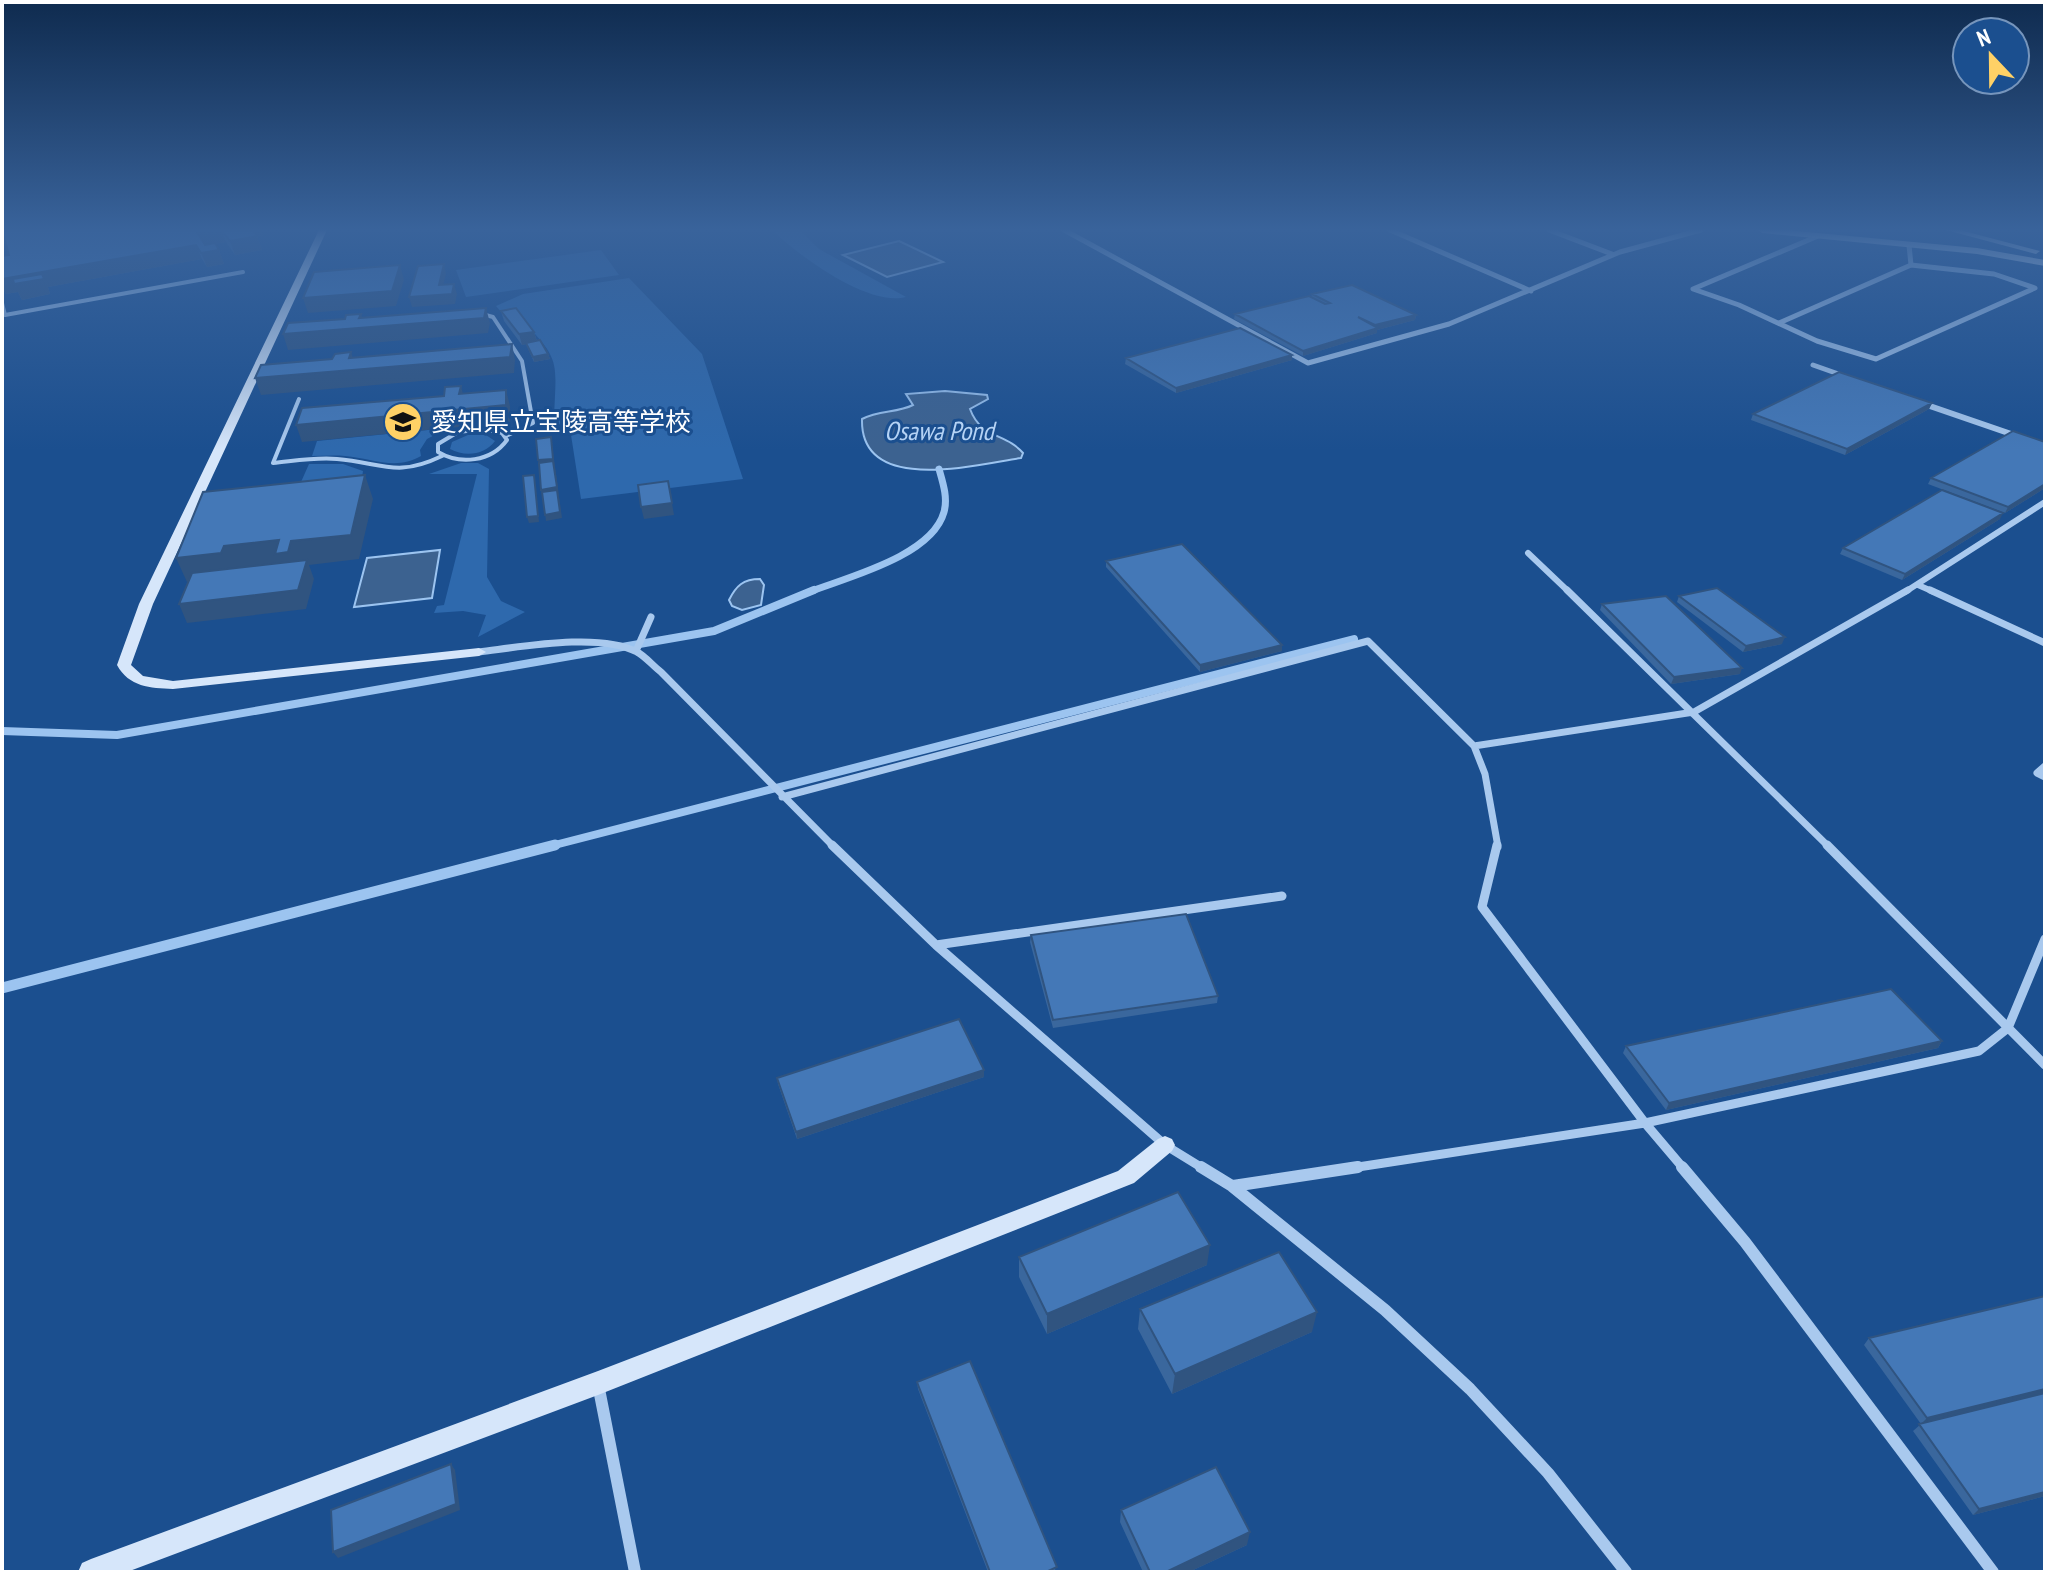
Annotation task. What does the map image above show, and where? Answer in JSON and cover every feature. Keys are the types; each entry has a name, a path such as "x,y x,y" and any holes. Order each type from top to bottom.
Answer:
{"street":[{"path":"288,303 146,604 124,665 128,674 137,680 173,685 561,642 603,644 636,651 661,672 782,797 936,945 1165,1145 1232,1186 1373,1300 1470,1389 1548,1473 1626,1572"},
{"path":"1199,303 1308,363 1432,330 1499,303"},
{"path":"1729,303 1817,341 1882,359 2002,303"},
{"path":"1779,323 1823,303"},
{"path":"1813,365 1857,380"},
{"path":"1915,400 2031,441"},
{"path":"1474,746 1694,712 1918,585 2045,502"},
{"path":"1528,553 1694,712 2045,1065"},
{"path":"1918,585 2045,643"},
{"path":"636,651 651,617"},
{"path":"782,797 1368,641 1474,746 1485,774 1498,849 1482,907 1645,1123 1745,1242 1993,1572"},
{"path":"2045,766 2037,773 2045,777"},
{"path":"936,945 1282,896"},
{"path":"1232,1186 1645,1123 1979,1051 2008,1028 2045,939"},
{"path":"91,1572 598,1383 1126,1177 1165,1145"},
{"path":"598,1383 635,1572"}],"lane":[{"path":"2,303 5,315 69,303"},
{"path":"442,456 438,452 438,444 458,432 484,429 506,436 533,423 522,361 493,317 480,313"},
{"path":"299,399 273,463 336,459 378,469 404,470 442,456 462,459 491,454 505,445 506,436"}],"shaded area":[{"path":"502,303 653,303 702,354 743,479 581,499 571,435 554,419 553,362 543,343 519,317 507,319 496,306"},
{"path":"448,428 427,439 420,450 421,456 402,463 345,456 312,456 317,441"},
{"path":"468,435 486,435 495,441 486,449 474,453 450,449 452,442"},
{"path":"461,463 478,463 489,469 487,577 501,601 525,612 478,637 486,615 463,611 434,613 437,606 444,605 477,474 429,474"},
{"path":"309,464 343,464 363,471 362,478 293,500"}],"water":[{"name":"Osawa Pond","path":"945,391 987,395 988,399 970,409 975,419 987,431 1016,447 1023,453 1021,458 976,466 924,470 899,467 880,458 866,443 862,419 913,405 906,394"},
{"path":"440,550 432,598 354,607 367,558"},
{"path":"760,579 764,585 761,605 742,610 732,606 729,600 737,587 749,580"}],"building":[{"path":"1278,303 1391,303 1416,315 1375,325 1358,317 1378,328 1303,351 1235,314"},
{"path":"486,308 484,318 283,334 288,323 345,319 346,315 361,314 359,318"},
{"path":"516,308 534,332 519,334 501,311"},
{"path":"1240,328 1292,355 1176,388 1126,358"},
{"path":"540,340 548,354 533,357 526,343"},
{"path":"512,344 510,357 255,378 261,365 332,359 335,354 351,352 349,358"},
{"path":"1839,372 1932,403 1847,449 1753,414"},
{"path":"461,386 459,394 506,390 506,405 296,425 302,408 444,396 445,387"},
{"path":"2013,431 2045,442 2045,484 2008,507 1931,478"},
{"path":"551,437 553,459 538,460 536,439"},
{"path":"553,461 557,487 541,490 539,463"},
{"path":"365,475 351,535 291,541 288,552 275,554 279,540 224,546 221,553 176,558 203,492"},
{"path":"534,475 538,516 527,517 523,476"},
{"path":"668,481 672,503 641,507 638,485"},
{"path":"557,490 560,512 545,515 542,492"},
{"path":"1942,490 2003,513 1905,574 1843,548"},
{"path":"1182,544 1282,645 1200,665 1106,561"},
{"path":"307,560 298,590 179,604 192,573"},
{"path":"1717,588 1785,637 1746,646 1679,596"},
{"path":"1666,596 1742,668 1674,677 1602,604"},
{"path":"1186,914 1218,996 1053,1020 1031,935"},
{"path":"1891,989 1942,1041 1669,1103 1626,1046"},
{"path":"959,1019 984,1070 796,1132 777,1078"},
{"path":"1178,1192 1210,1245 1047,1314 1019,1257"},
{"path":"1279,1252 1317,1312 1175,1374 1140,1309"},
{"path":"2045,1296 2045,1389 1927,1418 1869,1338"},
{"path":"970,1361 1057,1567 1046,1572 990,1572 917,1382"},
{"path":"2045,1393 2045,1492 1979,1509 1919,1424"},
{"path":"451,1464 456,1504 333,1552 331,1510"},
{"path":"1216,1467 1250,1532 1166,1572 1150,1572 1121,1510"}],"waterway":[{"path":"810,592 887,563 923,541 944,512 945,496 939,469"},
{"path":"810,592 814,590"},
{"path":"2,731 117,735 714,631 810,592"},
{"path":"547,847 1354,639"},
{"path":"2,988 555,845"}],"place":[{"name":"愛知県立宝陵高等学校","path":"403,422"}]}
